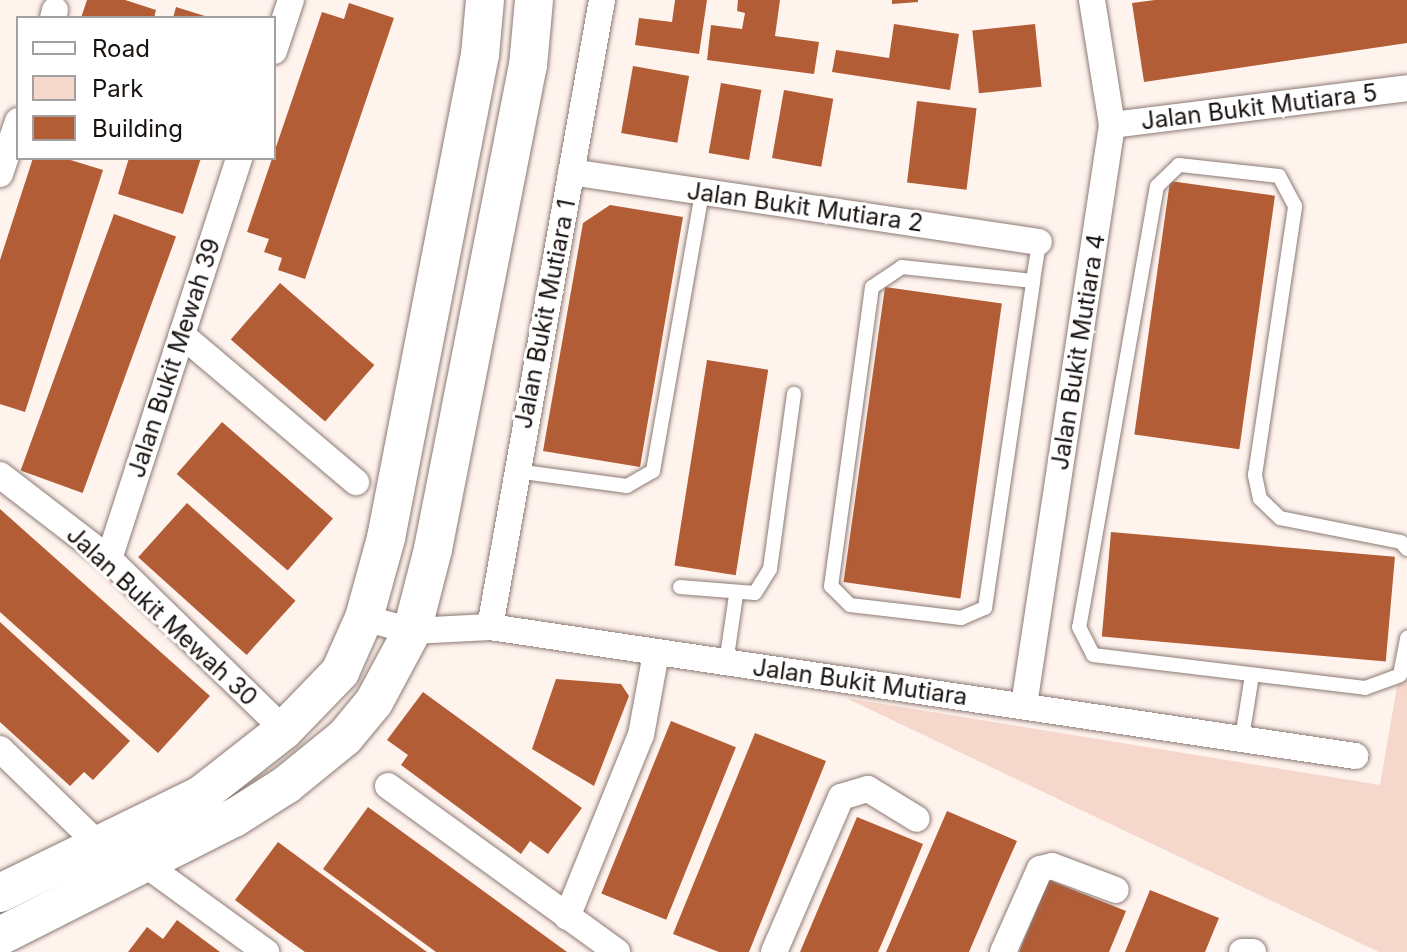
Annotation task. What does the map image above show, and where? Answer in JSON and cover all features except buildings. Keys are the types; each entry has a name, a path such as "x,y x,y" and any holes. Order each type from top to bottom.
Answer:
{"street":[{"path":"276,45 291,0"},
{"path":"0,893 97,843 201,795 284,730 340,672 364,618 386,538 471,102 485,0"},
{"path":"0,936 145,864 260,802 345,737 374,702 412,631 433,549 525,81 534,0"},
{"name":"Jalan Bukit Mutiara 1","path":"490,627 602,0"},
{"name":"Jalan Bukit Mutiara 4","path":"1024,705 1112,125 1092,0"},
{"name":"Jalan Bukit Mutiara 5","path":"1112,125 1407,88"},
{"path":"0,174 16,127"},
{"name":"Jalan Bukit Mewah 39","path":"109,559 238,160"},
{"name":"Jalan Bukit Mutiara 2","path":"571,172 1039,242"},
{"path":"182,335 356,482"},
{"name":"Jalan Bukit Mewah 30","path":"0,475 109,559 284,730"},
{"name":"Jalan Bukit Mutiara","path":"364,618 412,631 490,627 1355,756"},
{"path":"567,917 641,735 656,653"},
{"path":"0,749 97,843"},
{"path":"388,786 617,952"},
{"path":"774,952 841,797 868,789 917,819"},
{"path":"145,864 266,952"},
{"path":"1003,952 1040,869 1052,866 1116,890"},
{"path":"1242,952 1253,952"}],"lane":[{"path":"1407,549 1401,542 1280,518 1260,499 1255,475 1295,206 1279,176 1179,165 1157,186 1079,627 1093,655 1365,688 1400,675 1407,638"},
{"path":"516,471 627,486 653,471 702,192"},
{"path":"1033,281 902,267 872,287 831,586 850,605 961,618 985,608 1039,242"},
{"path":"680,587 736,595 755,593 770,569 794,394"},
{"path":"726,663 736,595"},
{"path":"1242,738 1252,675"}],"green space":[{"path":"1407,628 1407,952 1379,952 846,698 1380,785"}]}
